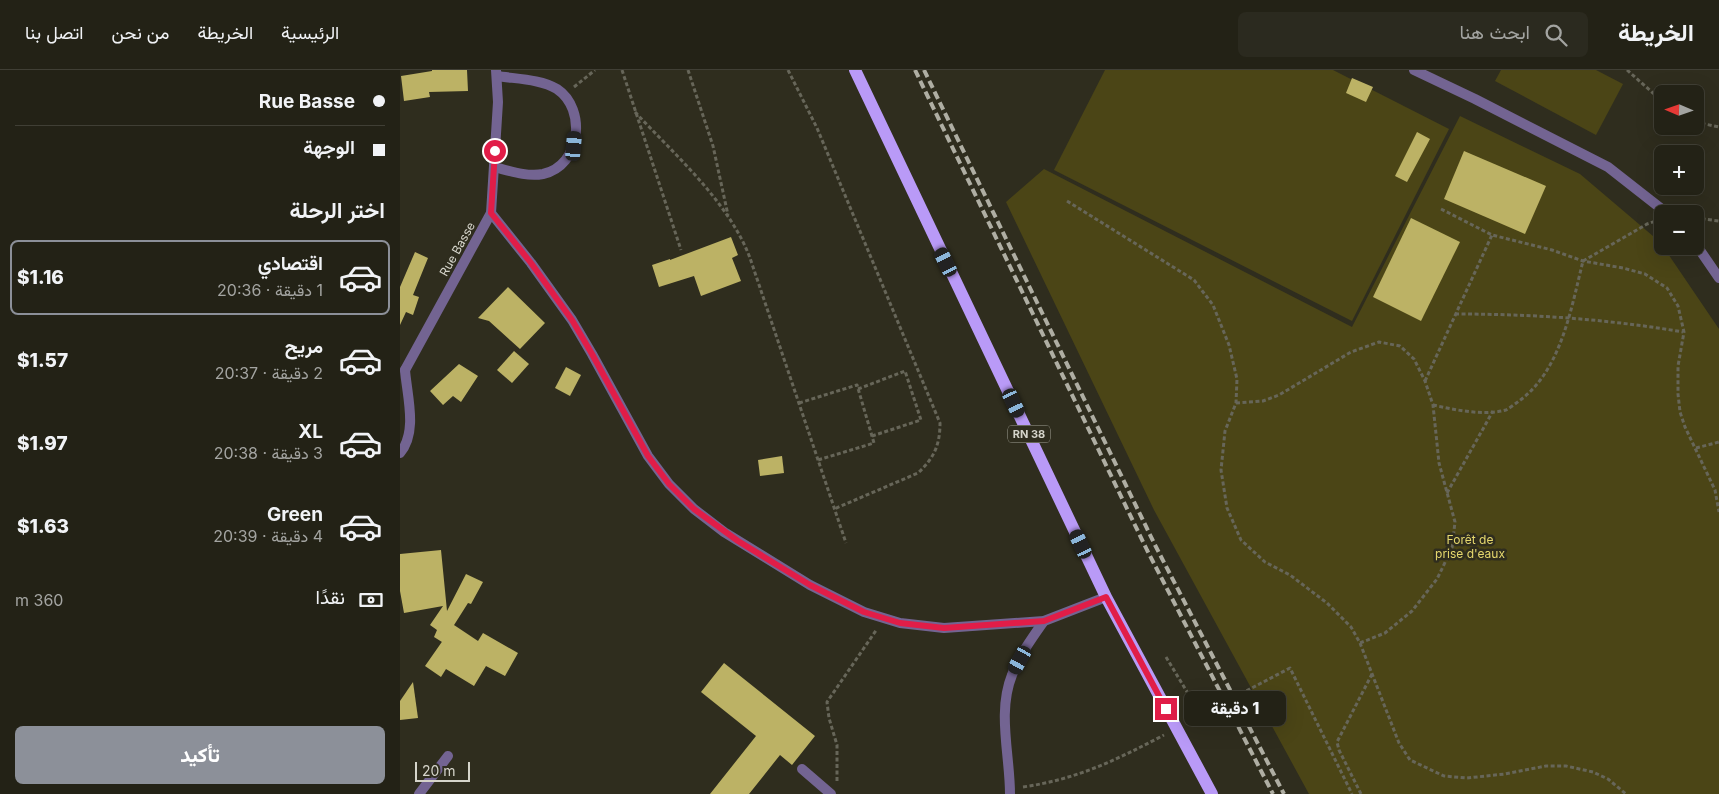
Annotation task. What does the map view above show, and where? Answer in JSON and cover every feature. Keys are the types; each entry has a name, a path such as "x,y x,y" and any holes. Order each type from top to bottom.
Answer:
{"main road":[{"name":"RN 38","path":"855,70 1106,597 1212,794"}],"street":[{"path":"1414,70 1608,167 1657,205"},
{"path":"494,168 534,175 554,170 563,164 570,155 574,146 576,123 574,112 564,95 546,84 497,73"},
{"name":"Rue Basse","path":"403,369 491,213 498,102 497,73"},
{"path":"491,213 531,263 572,320 648,456 669,484 702,515 724,532 810,585 864,612 900,623 944,628 1044,621 1106,597"},
{"path":"1703,255 1719,278"},
{"path":"400,453 410,433 403,369"},
{"path":"1010,792 1005,725 1006,700 1012,675 1027,646 1044,621"},
{"path":"419,794 448,756"},
{"path":"802,769 834,791"}],"path":[{"path":"564,95 595,70"},
{"path":"622,70 681,250"},
{"path":"688,70 713,146 728,215"},
{"path":"788,70 817,128 940,423 940,438 936,451 929,464 918,473 834,509"},
{"path":"1627,70 1654,94"},
{"path":"635,112 728,215 741,236 846,543"},
{"path":"1704,124 1719,127"},
{"path":"1067,201 1194,280 1213,305 1229,345 1237,379 1236,403 1225,431 1220,470 1227,508 1241,540 1265,562 1290,575 1328,603 1350,627 1360,643 1399,743 1410,760 1444,776 1467,778 1506,774 1546,766 1566,766 1593,772 1619,787 1626,794"},
{"path":"1440,209 1492,235 1552,250 1583,261 1645,274 1657,280 1666,288 1678,306 1684,332 1678,366 1680,412 1685,427 1715,490 1719,512"},
{"path":"1704,219 1719,221"},
{"path":"1433,405 1460,411 1507,410 1532,391 1552,360 1570,317 1583,261 1654,222"},
{"path":"1425,381 1492,235"},
{"path":"1455,314 1516,314 1570,317 1644,325 1684,332"},
{"path":"1236,403 1263,401 1279,395 1351,352 1379,342 1400,346 1414,359 1425,381 1433,405 1439,463 1455,522 1452,548 1437,579 1412,612 1385,633 1360,643"},
{"path":"858,389 904,371 921,420 872,436"},
{"path":"798,403 857,385 874,443 818,460"},
{"path":"1447,493 1493,411"},
{"path":"1696,448 1719,442"},
{"path":"834,791 837,745 829,718 827,702 883,618"},
{"path":"1166,657 1201,715"},
{"path":"1184,724 1290,668 1352,794"},
{"path":"1361,794 1339,750 1337,742 1372,673"},
{"path":"1010,792 1081,774 1115,761 1167,733"}],"green space":[{"path":"1105,70 1333,70 1449,129 1352,321 1054,170"},
{"path":"1501,70 1596,70 1623,84 1596,135 1495,81"},
{"name":"Forêt de prise d'eaux","path":"1460,116 1580,174 1654,237 1654,255 1669,255 1719,329 1719,794 1309,794 1154,510 1006,202 1044,169 1352,327"}],"building":[{"path":"432,70 467,70 468,91 429,92 430,97 404,101 401,76"},
{"path":"1352,78 1373,87 1366,102 1346,93"},
{"path":"1417,132 1430,139 1407,182 1395,176"},
{"path":"1464,151 1546,186 1525,234 1444,199"},
{"path":"1411,218 1460,242 1421,321 1373,297"},
{"path":"731,237 738,255 732,258 741,281 701,296 694,276 659,287 652,265"},
{"path":"415,252 428,258 413,295 419,297 413,315 406,312 400,325 400,287"},
{"path":"508,287 545,323 520,349 489,321 478,318"},
{"path":"514,351 529,364 512,383 497,370"},
{"path":"459,364 478,376 461,402 453,396 443,405 430,391"},
{"path":"566,367 581,375 570,396 555,388"},
{"path":"782,456 784,473 760,476 758,460"},
{"path":"441,550 447,611 466,574 483,582 471,604 468,603 454,625 478,641 483,633 518,653 505,676 486,666 474,686 446,669 441,677 425,666 442,642 434,637 437,630 430,625 443,606 404,613 400,591 400,554"},
{"path":"724,663 815,736 792,765 780,755 749,794 710,794 756,736 701,692"},
{"path":"413,682 418,718 400,720 400,701"}],"railway":[{"path":"915,70 1147,550 1273,794"},
{"path":"924,70 1155,545 1284,794"}],"route":[{"path":"495,151 491,213 531,263 572,320 648,456 669,484 694,509 724,532 810,585 864,612 900,623 944,628 1044,621 1106,597 1166,709"}]}
